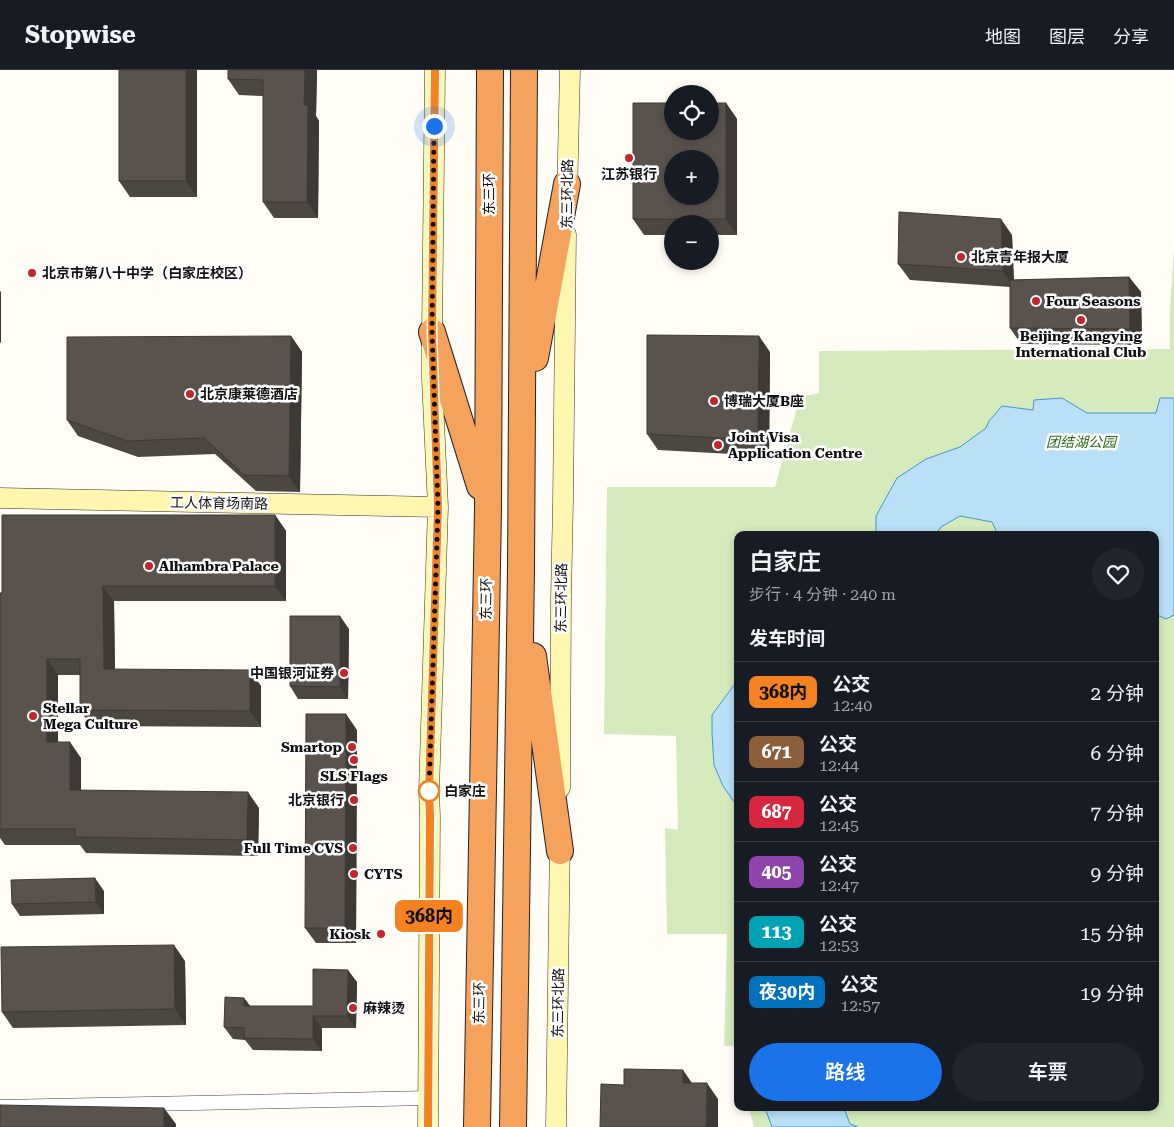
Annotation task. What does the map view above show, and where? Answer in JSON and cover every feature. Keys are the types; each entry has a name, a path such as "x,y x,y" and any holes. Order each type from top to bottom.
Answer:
{"highway":[{"name":"东三环","path":"477,1127 488,510 490,70"},
{"path":"513,1127 521,569 524,70"},
{"path":"522,425 567,184"},
{"path":"432,332 488,510"},
{"path":"521,569 560,851"}],"street":[{"path":"428,1127 429,791 438,507 432,332 434,70"},
{"name":"东三环北路","path":"556,1127 561,598 570,70"},
{"name":"工人体育场南路","path":"0,498 438,507"},
{"path":"0,1107 429,1098"}],"green space":[{"name":"团结湖公园","path":"1174,250 1174,1127 754,1127 750,1111 1159,1111 1159,531 734,531 734,1046 724,1046 727,934 667,934 665,828 678,830 676,736 604,734 607,487 775,487 800,397 819,393 819,351 1170,349 1170,307"}],"water":[{"path":"1062,398 1087,413 1156,413 1160,398 1174,398 1174,615 1166,619 1159,616 1159,531 996,531 992,522 960,516 941,527 938,531 876,531 876,516 897,478 926,459 960,447 986,428 989,421 1002,406 1033,410 1034,400"},
{"path":"734,685 734,802 723,786 714,765 712,715"},
{"path":"766,1111 845,1111 850,1124 858,1127 772,1127"}],"building":[{"path":"119,70 186,70 186,181 119,181"},
{"path":"228,70 305,70 304,105 308,105 307,202 263,202 263,80 228,79"},
{"path":"633,103 664,103 664,140 719,140 719,103 726,103 726,219 719,219 719,215 664,215 664,219 633,219"},
{"name":"北京青年报大厦","path":"899,212 1001,219 1003,271 898,264"},
{"name":"Beijing Kangying International Club","path":"1129,277 1130,329 1010,328 1010,280"},
{"name":"博瑞大厦B座","path":"647,335 759,336 758,440 647,434"},
{"name":"北京康莱德酒店","path":"291,336 289,476 244,475 204,438 127,441 67,420 67,337"},
{"path":"2,515 275,515 275,586 103,586 104,669 250,670 250,711 80,710 80,659 47,659 47,742 70,742 70,790 248,792 247,840 75,837 75,829 0,829 0,593 2,593"},
{"path":"290,616 340,616 340,687 290,686"},
{"path":"306,714 346,714 345,928 305,928"},
{"path":"95,878 96,902 12,904 11,880"},
{"path":"174,945 175,1009 2,1012 1,947"},
{"path":"313,969 348,970 347,1016 313,1016 313,1039 244,1038 244,1028 224,1027 225,997 244,998 244,1006 313,1006"},
{"path":"624,1069 683,1070 683,1083 707,1083 706,1127 600,1127 601,1084 624,1085"},
{"path":"0,1105 164,1108 164,1127 0,1127"}],"bus line":[{"name":"368内","path":"428,1127 429,791 438,507 432,379 435,70"}],"place":[{"name":"江苏银行","path":"629,158"},
{"name":"北京青年报大厦","path":"961,257"},
{"name":"北京市第八十中学（白家庄校区）","path":"32,273"},
{"name":"Four Seasons","path":"1036,301"},
{"name":"Beijing Kangying International Club","path":"1081,320"},
{"name":"北京康莱德酒店","path":"190,394"},
{"name":"博瑞大厦B座","path":"714,401"},
{"name":"Joint Visa Application Centre","path":"718,445"},
{"name":"Alhambra Palace","path":"149,566"},
{"name":"中国银河证券","path":"344,673"},
{"name":"Stellar Mega Culture","path":"33,716"},
{"name":"Smartop","path":"352,747"},
{"name":"SLS Flags","path":"354,760"},
{"name":"白家庄","path":"429,791"},
{"name":"北京银行","path":"354,800"},
{"name":"Full Time CVS","path":"353,848"},
{"name":"CYTS","path":"354,874"},
{"name":"Kiosk","path":"381,934"},
{"name":"麻辣烫","path":"353,1008"}],"route":[{"path":"429,791 438,507 432,379 434,126"}]}
